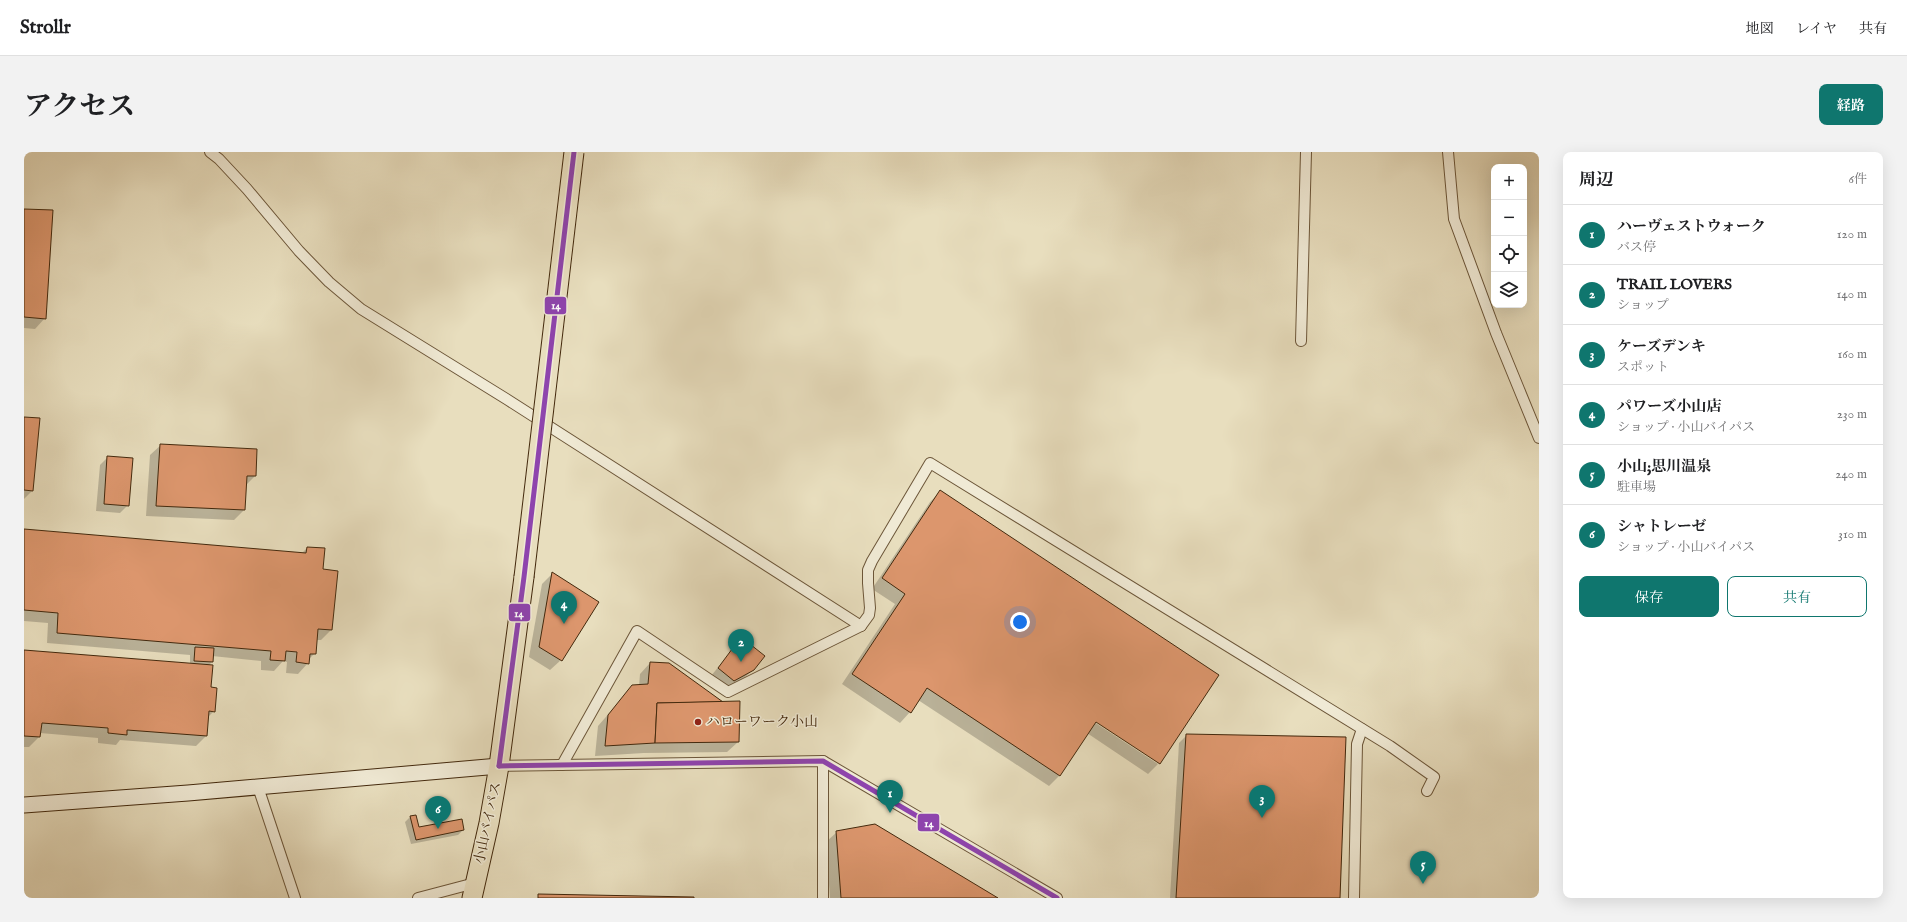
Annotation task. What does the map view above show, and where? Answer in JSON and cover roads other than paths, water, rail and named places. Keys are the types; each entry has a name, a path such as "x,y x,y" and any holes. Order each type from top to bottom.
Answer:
{"highway":[{"name":"小山バイパス","path":"474,890 499,766 524,577 574,152"}],"street":[{"path":"210,152 219,159 247,189 299,250 329,282 361,309 508,400 861,626"},
{"path":"1301,341 1306,152"},
{"path":"1448,152 1454,219 1496,333 1539,438"},
{"path":"562,765 637,631 728,692 861,626 869,615 868,576 872,561 930,462 1362,729 1434,777 1427,791"},
{"path":"1354,898 1357,744 1362,729"},
{"path":"823,762 823,898"},
{"path":"24,805 258,787 499,766 823,762 1057,898"},
{"path":"258,787 295,898"},
{"path":"418,898 474,890"}],"place":[{"name":"パワーズ小山店","path":"564,624"},
{"name":"TRAIL LOVERS","path":"741,662"},
{"name":"ハローワーク小山","path":"698,722"},
{"name":"ハーヴェストウォーク","path":"890,813"},
{"name":"ケーズデンキ","path":"1262,818"},
{"name":"シャトレーゼ","path":"438,829"},
{"name":"小山;思川温泉","path":"1423,884"}]}
